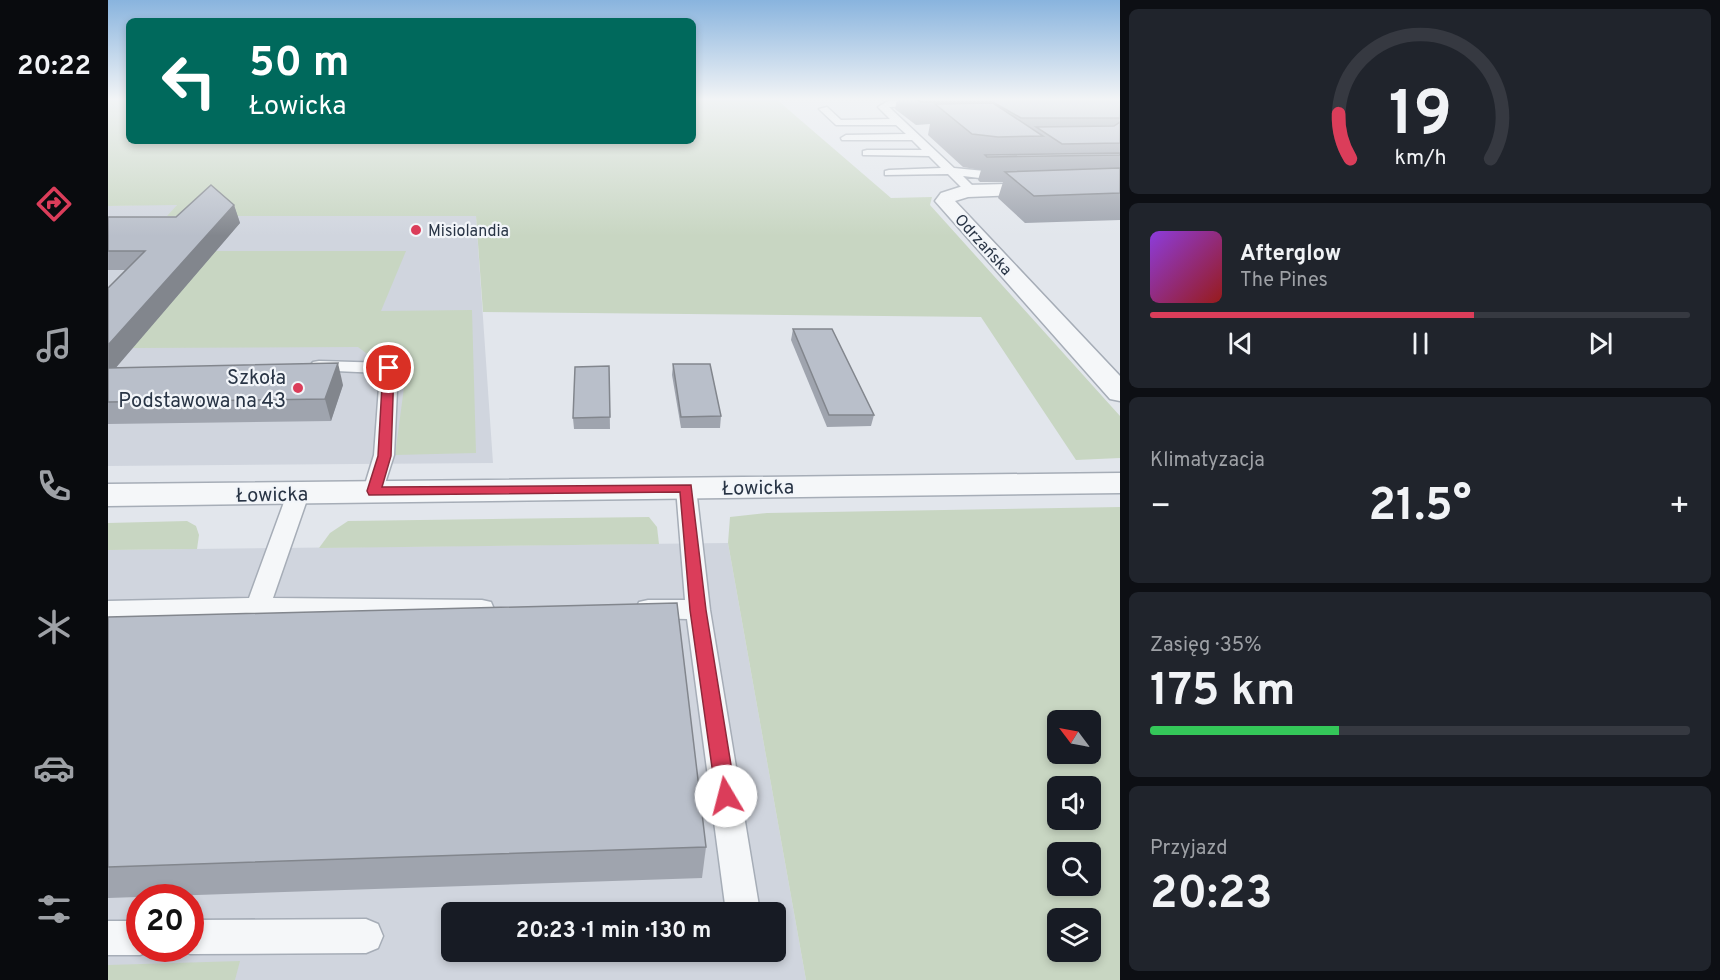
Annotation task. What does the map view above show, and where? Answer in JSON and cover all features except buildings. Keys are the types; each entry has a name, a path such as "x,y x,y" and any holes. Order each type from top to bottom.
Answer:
{"street":[{"name":"Odrzańska","path":"1120,186 972,191 948,197 945,201 1120,393"},
{"name":"Łowicka","path":"108,495 1120,483"}],"lane":[{"path":"924,145 972,191"},
{"path":"867,153 931,153"},
{"path":"889,173 950,171 988,176 1020,176"},
{"path":"319,366 389,368 384,456 374,491"},
{"path":"686,488 698,610 742,902"},
{"path":"258,608 298,494"},
{"path":"108,610 508,609"},
{"path":"627,609 698,610"},
{"path":"204,938 366,936"},
{"path":"108,938 126,938"}],"shaded area":[{"name":"Szkoła Podstawowa na 43","path":"178,204 168,216 476,216 493,463 108,466 108,206"},
{"path":"728,543 806,980 108,980 108,550"}],"green space":[{"path":"108,145 829,145 891,198 932,197 930,205 1120,416 1120,458 1076,460 981,317 483,312 476,216 167,216 177,205 108,206"},
{"path":"215,251 406,251 381,311 472,310 476,453 395,455 407,365 378,362 358,347 131,348"},
{"path":"1120,507 1120,980 806,980 728,543 730,517 767,513"},
{"path":"649,517 657,527 659,544 319,548 330,533 348,521"},
{"path":"187,521 196,526 199,535 197,549 108,550 108,523"},
{"path":"240,961 235,980 108,980 108,965"}],"place":[{"name":"Misiolandia","path":"416,230"},
{"name":"Szkoła Podstawowa na 43","path":"298,388"}],"route":[{"path":"389,368 384,456 374,491 686,488 698,610 726,796"}]}
